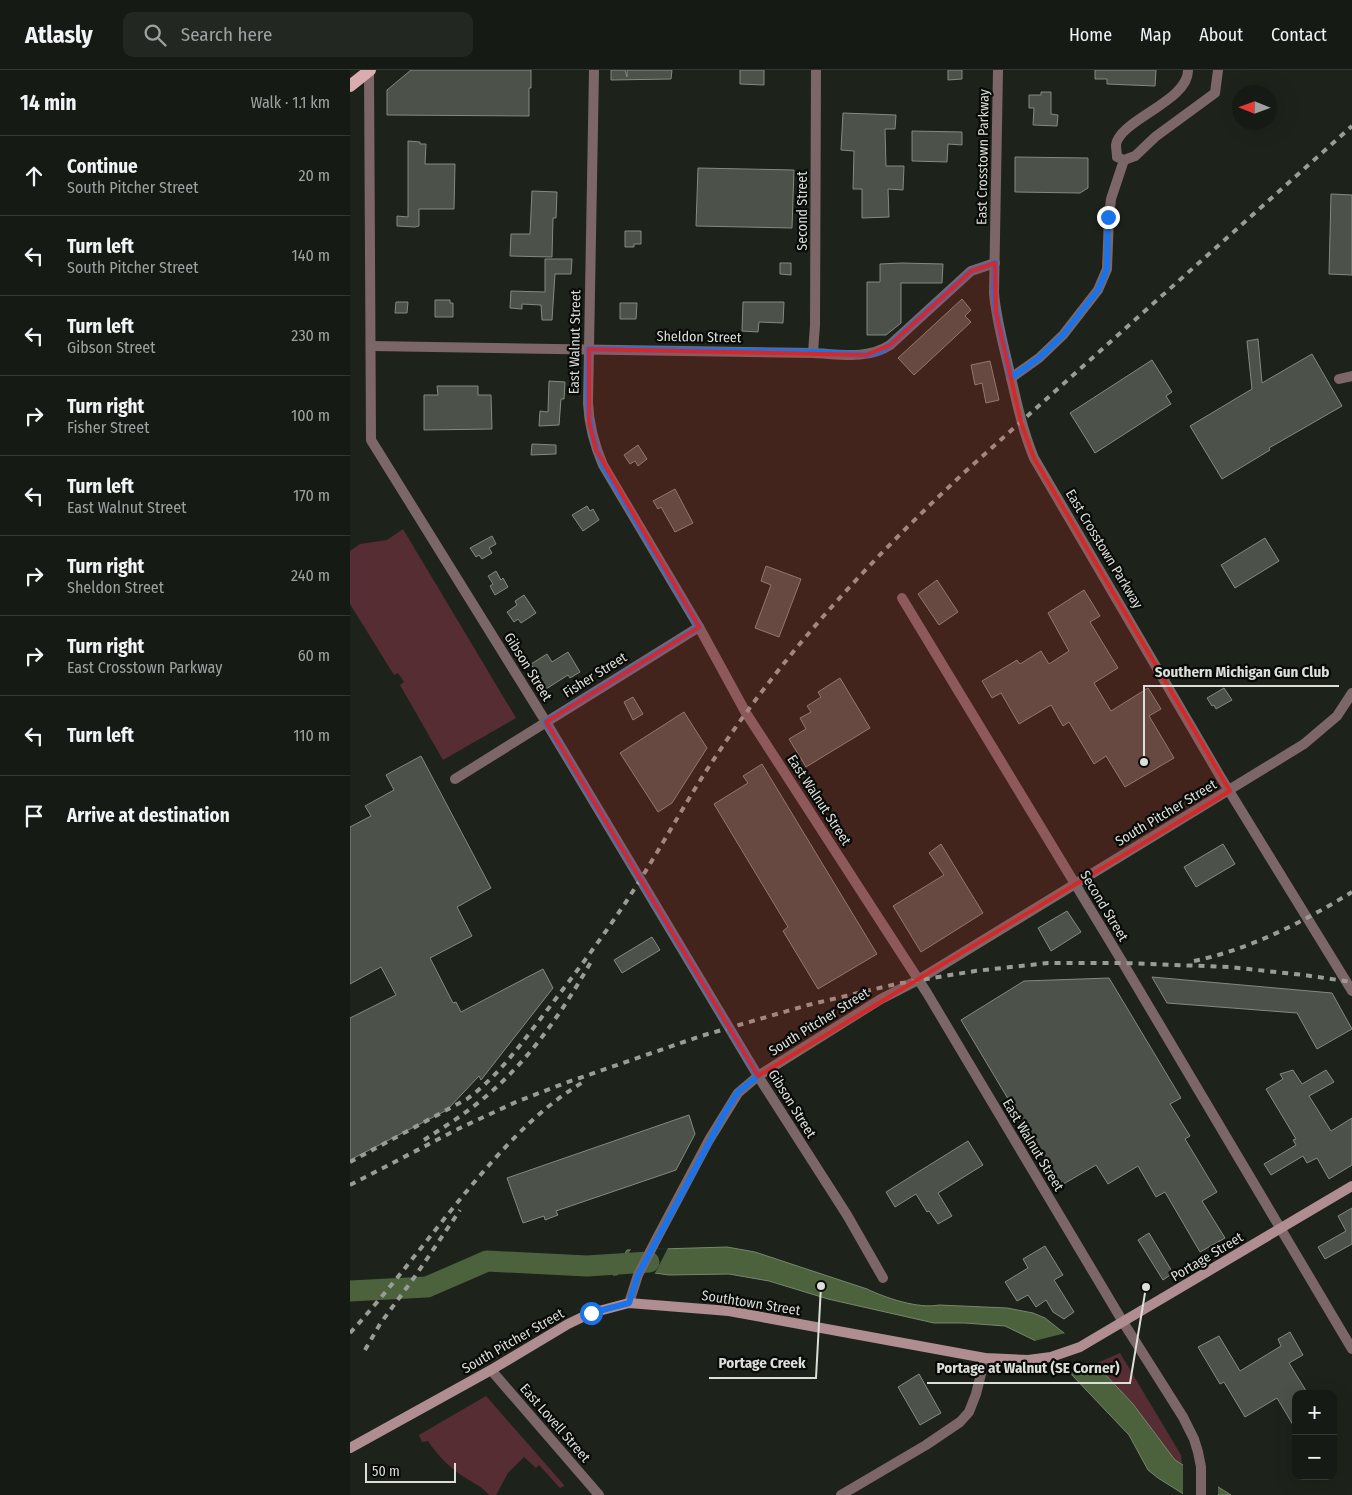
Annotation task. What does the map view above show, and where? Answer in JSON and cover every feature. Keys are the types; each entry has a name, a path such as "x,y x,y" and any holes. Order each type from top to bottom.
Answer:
{"main road":[{"path":"350,86 369,70"},
{"name":"Portage Street","path":"985,1358 1028,1360 1051,1357 1080,1347 1352,1186"},
{"name":"Southtown Street","path":"629,1303 729,1311 985,1358"},
{"name":"South Pitcher Street","path":"350,1448 491,1370 568,1324 591,1313 629,1303"}],"street":[{"name":"Gibson Street","path":"369,70 371,440 546,722 758,1076 847,1215 883,1278"},
{"name":"East Walnut Street","path":"594,70 589,422 596,450 747,713 918,980 1123,1322 1183,1418 1194,1439 1198,1452 1201,1495"},
{"name":"Second Street","path":"813,352 815,315 816,70"},
{"name":"East Crosstown Parkway","path":"998,70 994,293 996,312 1021,422 1034,458 1230,790 1352,990"},
{"path":"1188,70 1189,76 1182,86 1156,109 1122,132 1116,144 1117,156 1124,160 1135,156 1155,137 1215,93 1218,74"},
{"path":"1011,378 1039,358 1063,335 1098,290 1107,269 1108,217 1111,199 1124,160"},
{"name":"Sheldon Street","path":"371,346 813,352 866,355 880,352 890,345 971,271 995,263"},
{"path":"1339,379 1352,376"},
{"name":"Second Street","path":"902,598 1352,1349"},
{"name":"Fisher Street","path":"455,779 699,627"},
{"name":"South Pitcher Street","path":"629,1303 638,1275 738,1092 758,1076 881,999 918,980 1304,744 1336,716 1352,693"},
{"path":"841,1495 926,1445 960,1422 969,1412 976,1394 985,1358"},
{"name":"East Lovell Street","path":"491,1370 598,1495"}],"highlighted area":[{"path":"995,263 996,312 1021,422 1034,458 1230,791 758,1076 546,722 699,627 596,450 589,422 589,349 866,355 890,345 971,271"}],"shaded area":[{"path":"403,529 516,718 443,760 400,685 404,682 398,673 394,675 350,604 350,551 360,544 387,540"},
{"path":"727,1247 755,1252 883,1296 912,1304 1007,1308 1033,1313 1045,1318 1064,1333 1092,1365 1103,1372 1133,1404 1175,1460 1231,1495 1185,1495 1158,1478 1148,1470 1129,1435 1071,1374 1034,1340 1005,1326 934,1323 828,1299 769,1281 729,1274 669,1275 655,1273 613,1275 627,1250"},
{"path":"1120,1353 1181,1455 1182,1464 1175,1460 1116,1385 1092,1365"},
{"path":"486,1396 564,1486 560,1488 539,1465 536,1468 524,1457 508,1473 496,1495 489,1495 449,1465 428,1441 422,1442 419,1435"}],"pier":[{"path":"668,1248 654,1275 617,1276 631,1249"},
{"path":"1066,1333 1094,1363 1068,1373 1034,1341"},
{"path":"1183,1464 1218,1485 1218,1495 1183,1495"}],"building":[{"path":"411,70 531,70 529,116 387,115 387,90"},
{"path":"611,70 625,70 627,77 627,70 672,70 671,79 611,80"},
{"path":"740,70 764,70 764,85 740,84"},
{"path":"948,70 962,70 962,79 948,80"},
{"path":"1095,70 1156,70 1155,86 1107,84 1107,79 1095,79"},
{"path":"1041,92 1051,92 1051,114 1058,115 1057,126 1033,125 1034,108 1029,108 1029,95 1041,95"},
{"path":"843,113 896,115 895,129 885,129 886,166 904,166 903,190 888,189 889,217 862,218 862,189 853,189 854,151 841,150"},
{"path":"912,131 962,132 962,145 948,144 947,162 912,161"},
{"path":"408,141 426,144 425,164 455,164 454,209 419,209 419,226 415,227 397,226 397,216 408,217"},
{"path":"1015,157 1088,158 1088,188 1080,193 1015,192"},
{"path":"698,168 794,170 792,228 696,226"},
{"path":"532,191 557,192 556,218 553,218 552,257 510,256 511,234 530,234"},
{"path":"1331,194 1352,195 1352,275 1329,274"},
{"path":"625,231 641,231 641,244 634,244 634,247 625,247"},
{"path":"545,259 572,259 571,274 555,274 552,320 542,320 541,305 522,304 522,309 510,308 511,291 545,292"},
{"path":"780,263 791,263 791,275 780,274"},
{"path":"880,264 943,264 942,283 901,283 901,323 886,335 867,335 867,282 880,282"},
{"path":"962,299 971,310 965,316 971,322 914,375 898,358"},
{"path":"435,300 450,300 450,303 453,303 453,317 435,317"},
{"path":"396,302 408,302 407,313 395,313"},
{"path":"743,302 784,302 783,323 759,322 758,332 742,331"},
{"path":"620,303 637,303 636,319 620,319"},
{"path":"1258,339 1262,383 1312,354 1342,406 1269,448 1270,450 1222,479 1190,426 1252,389 1247,341"},
{"path":"1152,360 1172,392 1166,396 1171,404 1095,453 1070,413"},
{"path":"990,361 999,400 986,403 982,383 975,385 971,365"},
{"path":"549,381 565,382 564,399 561,399 559,425 539,426 540,411 548,412"},
{"path":"437,386 478,386 478,395 491,395 492,429 424,430 424,395 438,395"},
{"path":"532,444 556,445 556,454 531,455"},
{"path":"638,445 647,459 638,466 635,461 630,464 624,455"},
{"path":"675,489 693,523 675,532 661,507 658,509 653,501"},
{"path":"587,506 590,511 593,509 599,520 583,531 572,515"},
{"path":"492,536 496,544 489,548 492,553 482,559 479,555 476,557 470,548"},
{"path":"1265,538 1279,561 1235,588 1221,565"},
{"path":"766,566 801,579 779,637 755,628 771,585 761,581"},
{"path":"496,571 508,587 495,595 490,586 493,584 488,576"},
{"path":"937,580 958,612 939,625 918,594"},
{"path":"1084,590 1100,616 1090,622 1118,668 1094,683 1111,711 1148,688 1161,709 1149,716 1174,758 1125,787 1106,756 1094,764 1069,722 1063,726 1051,705 1019,724 1001,693 992,698 982,681 1017,660 1020,664 1041,651 1049,664 1069,651 1048,613"},
{"path":"524,595 536,613 521,623 518,619 514,622 507,612 517,605 515,601"},
{"path":"568,652 580,672 570,678 568,675 546,689 531,664 547,654 552,662"},
{"path":"840,678 870,728 806,767 789,739 806,729 800,718 811,712 807,706 821,697 818,692"},
{"path":"1224,688 1232,700 1216,709 1207,698"},
{"path":"633,697 643,714 633,720 624,702"},
{"path":"684,712 707,748 672,803 658,812 620,753"},
{"path":"421,756 491,888 457,907 472,936 430,958 453,1003 456,1002 461,1012 543,969 553,988 481,1080 479,1076 447,1110 350,1160 350,1018 396,995 381,967 350,984 350,827 371,816 365,806 394,790 386,775"},
{"path":"762,764 877,954 818,989 783,931 788,927 714,804 748,783 743,776"},
{"path":"941,844 983,913 921,952 893,906 944,875 929,853"},
{"path":"1223,844 1235,864 1196,887 1184,867"},
{"path":"1067,911 1081,932 1051,951 1038,928"},
{"path":"652,937 660,950 622,973 614,960"},
{"path":"1152,977 1332,993 1352,1029 1317,1049 1297,1013 1167,1003"},
{"path":"1109,978 1181,1098 1170,1104 1190,1136 1185,1139 1217,1192 1202,1201 1225,1238 1200,1252 1165,1192 1156,1197 1138,1166 1108,1184 1096,1165 1060,1186 961,1020 1024,981"},
{"path":"1293,1070 1302,1084 1326,1070 1334,1082 1309,1096 1331,1131 1352,1118 1352,1165 1329,1179 1317,1158 1307,1163 1303,1156 1271,1175 1264,1164 1296,1145 1293,1140 1296,1139 1266,1089 1283,1079 1280,1074"},
{"path":"689,1115 695,1134 676,1170 556,1211 558,1215 545,1220 544,1216 523,1223 507,1178"},
{"path":"968,1141 983,1165 938,1193 952,1216 938,1224 929,1211 927,1212 916,1194 895,1207 886,1192"},
{"path":"1352,1208 1352,1244 1325,1259 1318,1247 1346,1231 1338,1216"},
{"path":"1149,1233 1173,1273 1163,1280 1138,1240"},
{"path":"1045,1246 1063,1275 1054,1280 1074,1312 1064,1319 1053,1312 1046,1300 1036,1307 1028,1295 1017,1301 1005,1282 1028,1268 1023,1259"},
{"path":"1290,1332 1303,1355 1289,1363 1306,1390 1292,1390 1292,1423 1277,1398 1245,1417 1224,1382 1220,1384 1198,1347 1219,1336 1240,1371 1281,1346 1278,1339"},
{"path":"919,1374 941,1413 920,1425 898,1387"}],"waterway":[{"path":"350,1291 427,1287 487,1261 587,1266 649,1262"}],"railway":[{"path":"350,1162 467,1099 501,1068 607,930 640,880 706,771 743,717 772,678 833,605 865,570 967,470 1352,126"},
{"path":"1194,961 1256,942 1296,924 1352,892"},
{"path":"424,1140 477,1104 516,1068 557,1016 592,960"},
{"path":"350,1185 460,1128 516,1102 565,1083 701,1036 808,1005 896,984 975,971 1048,963 1123,963 1229,967 1352,982"},
{"path":"350,1333 471,1186 510,1142 553,1103 585,1081"},
{"path":"365,1350 380,1324 460,1210"}],"place":[{"name":"Southern Michigan Gun Club","path":"1144,762"},
{"name":"Portage Creek","path":"821,1286"},
{"name":"Portage at Walnut (SE Corner)","path":"1146,1287"}],"route":[{"path":"591,1313 629,1303 638,1275 709,1140 738,1092 758,1076 546,722 699,627 596,450 589,422 589,349 813,352 866,355 880,352 890,345 971,271 995,263 994,293 996,312 1011,378 1039,358 1063,335 1098,290 1107,269 1108,217"}]}
